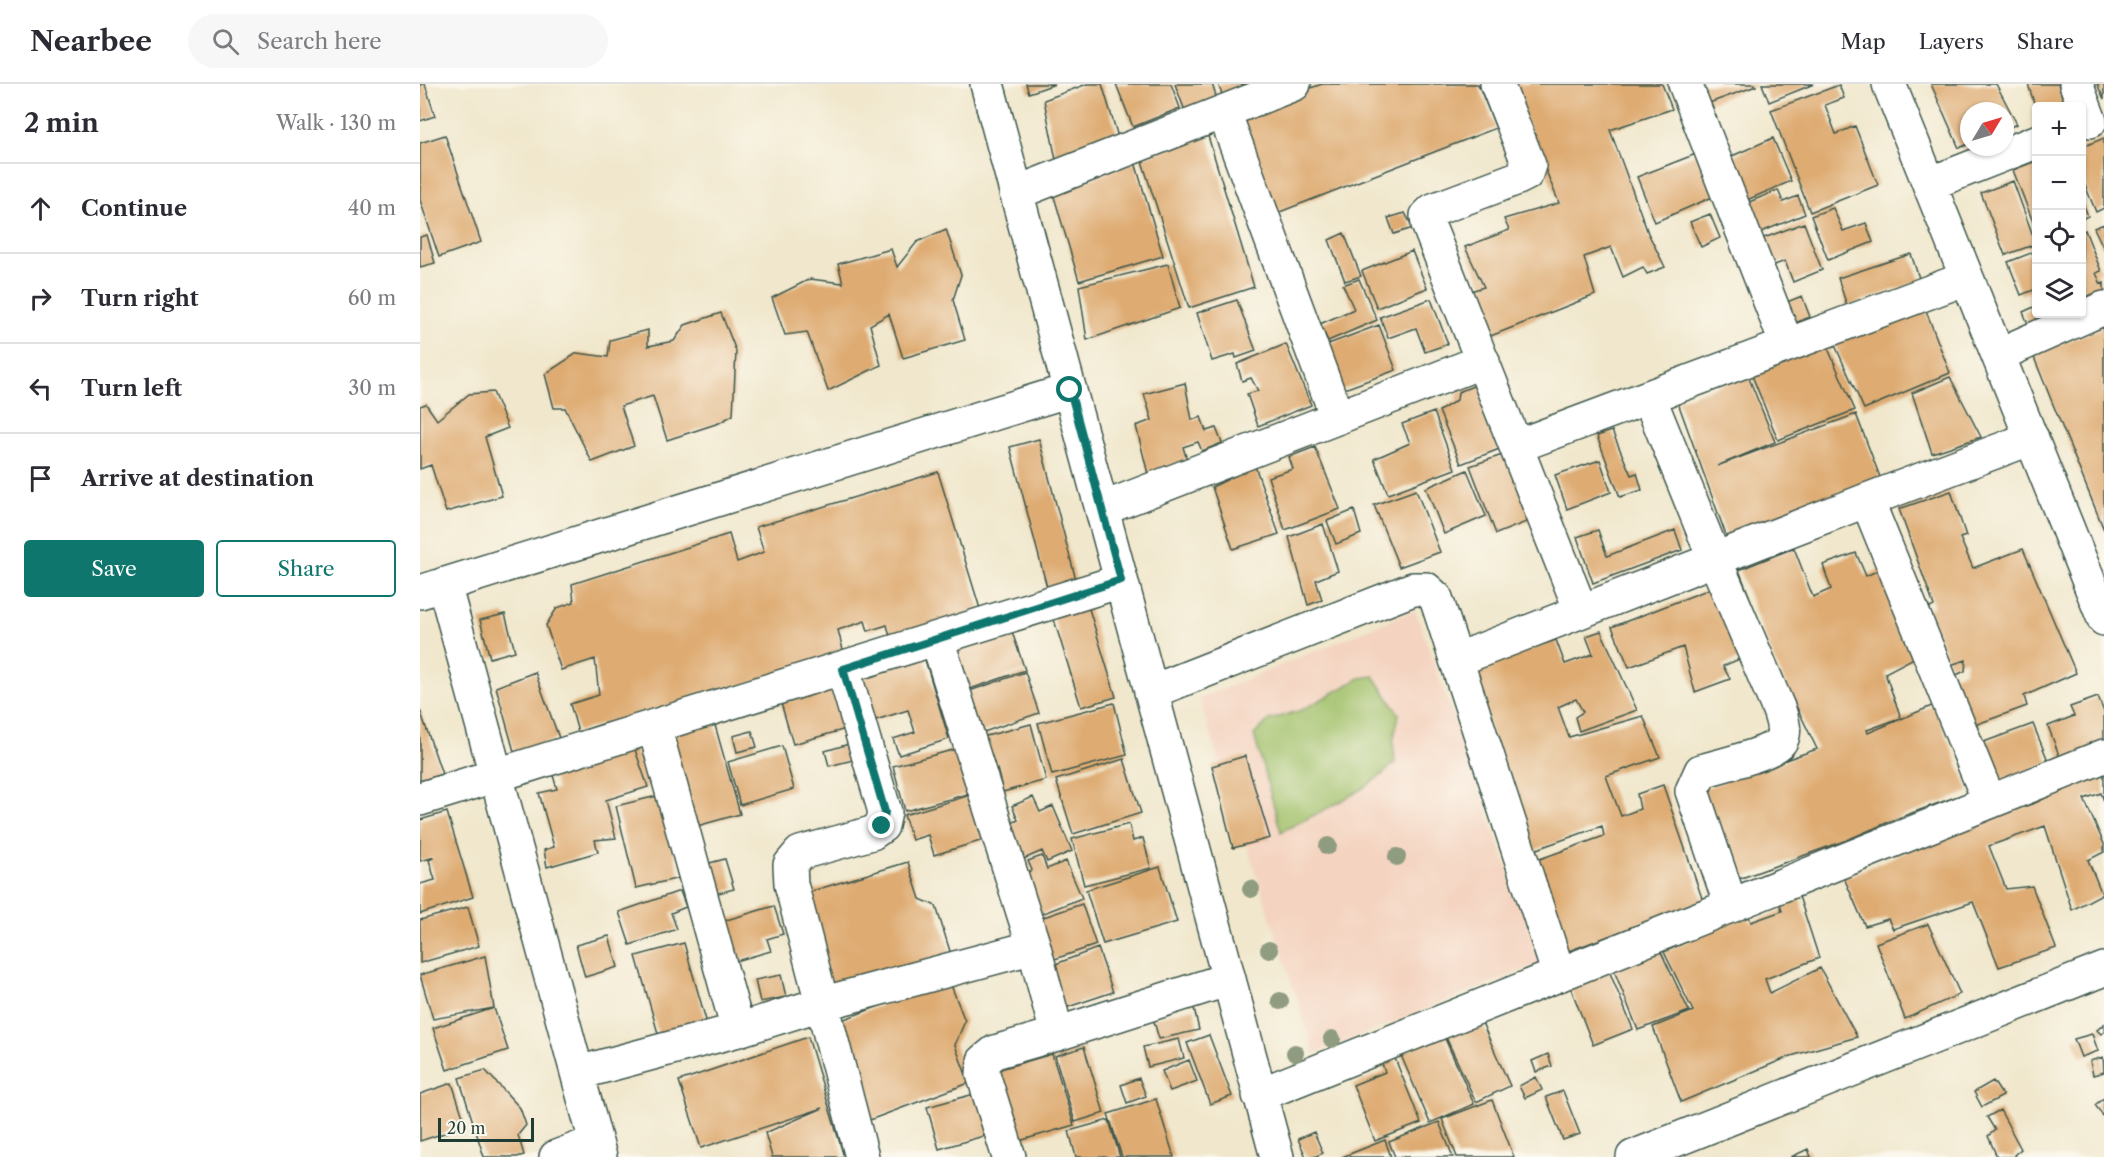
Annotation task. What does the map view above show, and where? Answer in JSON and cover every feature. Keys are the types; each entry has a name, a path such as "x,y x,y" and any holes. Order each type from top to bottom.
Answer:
{"street":[{"path":"987,84 1277,1157"},
{"path":"1016,193 1294,84"},
{"path":"1497,84 1529,165 1526,174 1433,210 1426,216 1581,611"},
{"path":"1685,84 1787,345"},
{"path":"1889,84 2104,619"},
{"path":"2076,84 2092,120"},
{"path":"1224,112 1337,417"},
{"path":"1929,184 2032,144"},
{"path":"1516,446 1967,278"},
{"path":"1998,355 2104,308"},
{"path":"1102,509 1483,361"},
{"path":"556,1157 598,1150 496,776 432,588 1070,390"},
{"path":"1649,397 1779,710 1784,727 1781,742 1771,750 1701,771 1692,791 1731,906"},
{"path":"1456,660 2032,438"},
{"path":"1867,500 1989,801"},
{"path":"420,799 843,669 1121,580"},
{"path":"1151,692 1413,590 1426,589 1436,598 1559,975"},
{"path":"937,639 1034,947 1057,1034"},
{"path":"843,669 885,812 882,826 872,833 800,853 790,865 791,884 862,1157"},
{"path":"654,726 738,1030"},
{"path":"1259,1095 2104,756"},
{"path":"578,1073 1034,947"},
{"path":"1633,1157 2104,969"},
{"path":"1009,1157 983,1074 984,1061 994,1052 1229,979"}],"shaded area":[{"path":"1415,610 1541,963 1315,1054 1199,699"}],"green space":[{"path":"1374,676 1399,714 1393,742 1395,762 1357,792 1281,832 1254,735 1269,720 1302,710 1360,678"}],"building":[{"path":"420,84 425,84 435,116 420,121"},
{"path":"1026,84 1055,84 1029,93"},
{"path":"1087,84 1102,84 1121,147 1058,170 1044,100"},
{"path":"1116,84 1171,84 1180,108 1133,127"},
{"path":"1175,84 1212,84 1217,99 1185,111"},
{"path":"1218,84 1255,84 1223,97"},
{"path":"1322,84 1478,84 1496,128 1272,215 1238,114"},
{"path":"1511,84 1662,84 1672,109 1610,130 1648,233 1665,267 1647,274 1643,267 1623,277 1611,247 1584,257 1595,295 1483,339 1467,292 1484,287 1465,247 1509,230 1504,219 1559,203"},
{"path":"1693,84 1755,84 1756,86 1701,106"},
{"path":"1762,84 1814,84 1769,102"},
{"path":"1931,84 1996,84 2005,102 1960,102 1959,148"},
{"path":"2028,84 2058,84 2064,102 2034,102"},
{"path":"2097,84 2104,84 2104,99"},
{"path":"1839,85 1844,98 1825,105 1836,134 1855,126 1878,185 1810,212 1771,110"},
{"path":"445,135 481,242 439,257 420,200 420,143"},
{"path":"1208,136 1254,287 1189,308 1141,158"},
{"path":"1773,138 1791,181 1740,203 1723,160"},
{"path":"2104,138 2104,208 2096,212 2086,188 2086,145"},
{"path":"1701,152 1717,195 1655,222 1637,177"},
{"path":"1135,162 1163,256 1079,281 1053,193"},
{"path":"2032,163 2032,220 2013,170"},
{"path":"2013,181 2032,233 2032,245 2005,255 1981,193"},
{"path":"1778,190 1783,202 1798,196 1805,214 1754,235 1742,205"},
{"path":"1833,208 1843,231 1866,223 1873,242 1828,260 1811,216"},
{"path":"1405,213 1413,228 1394,234 1388,218"},
{"path":"1710,214 1720,238 1701,247 1690,222"},
{"path":"1804,223 1822,270 1793,282 1785,261 1767,268 1756,241"},
{"path":"2104,224 2104,249 2094,228"},
{"path":"946,229 961,275 953,300 965,340 903,358 889,314 870,325 881,365 828,391 807,332 785,335 772,298 810,279 843,283 838,264 891,249 897,267 917,242"},
{"path":"1344,233 1361,276 1345,281 1329,240"},
{"path":"2086,233 2101,271 2096,273 2101,284 2104,283 2104,292 2086,300"},
{"path":"427,235 435,263 420,267 420,237"},
{"path":"1412,251 1427,288 1377,308 1362,271"},
{"path":"2032,253 2032,291 2021,295 2008,262"},
{"path":"1911,254 1920,281 1847,306 1838,278"},
{"path":"1168,264 1180,308 1087,340 1079,286"},
{"path":"1359,279 1377,320 1328,341 1320,324 1354,309 1343,285"},
{"path":"1802,296 1810,317 1790,325 1782,304"},
{"path":"1431,299 1448,344 1425,352 1416,328 1388,338 1380,317"},
{"path":"1237,300 1256,351 1236,358 1235,354 1212,361 1197,313"},
{"path":"1923,303 1950,373 1864,409 1833,341"},
{"path":"2032,308 2032,318 2049,318 2051,322 2031,331 2023,312"},
{"path":"721,313 736,351 733,415 719,423 667,440 653,396 621,406 634,446 592,462 565,408 554,408 545,374 577,353 608,357 610,340 648,330 648,346 674,341 685,325"},
{"path":"1379,325 1396,370 1331,394 1323,346"},
{"path":"2104,327 2104,530 2033,355"},
{"path":"1286,344 1311,405 1258,426 1247,394 1258,391 1251,378 1242,381 1237,364"},
{"path":"1826,344 1855,410 1778,440 1751,373"},
{"path":"1748,376 1775,442 1717,466 1856,414 1880,477 1727,538 1677,400"},
{"path":"1950,377 1981,437 1932,453 1912,393"},
{"path":"1185,383 1192,420 1201,417 1206,431 1216,428 1222,443 1202,451 1198,442 1183,447 1187,460 1148,474 1136,426 1152,420 1144,394"},
{"path":"1481,383 1507,446 1461,464 1439,411 1457,400 1458,392"},
{"path":"493,392 508,428 485,437 502,496 446,512 431,465 420,469 420,406 426,404 437,420 469,394"},
{"path":"1434,412 1455,469 1388,494 1374,459 1410,443 1402,424"},
{"path":"1612,431 1631,475 1637,473 1642,490 1620,497 1597,436"},
{"path":"1039,439 1077,584 1048,591 1010,447"},
{"path":"1315,447 1340,509 1285,530 1268,477 1293,469 1289,457"},
{"path":"1511,452 1536,518 1496,534 1470,466"},
{"path":"1600,460 1611,492 1567,509 1555,475"},
{"path":"1255,466 1279,534 1233,549 1212,487"},
{"path":"1467,470 1486,516 1444,534 1426,488"},
{"path":"938,472 981,612 891,640 887,625 868,631 865,621 838,630 844,654 661,710 608,722 578,732 570,704 599,695 595,659 561,670 546,625 557,608 574,602 572,584 729,534 737,562 764,552 756,527"},
{"path":"1416,490 1440,552 1399,567 1374,505"},
{"path":"1951,491 1966,536 1960,538 1973,568 2023,549 2076,673 2024,696 2027,706 1972,726 1952,677 1965,671 1966,660 1950,665 1928,609 1934,606 1899,509"},
{"path":"1354,510 1361,534 1336,544 1327,521"},
{"path":"1323,524 1338,571 1316,580 1322,600 1308,605 1289,537"},
{"path":"1598,530 1607,556 1675,530 1682,550 1593,583 1577,537"},
{"path":"1794,548 1813,597 1831,589 1823,565 1856,553 1866,576 1881,569 1914,658 1885,673 1901,718 1867,730 1868,733 1934,705 1969,792 1736,880 1703,789 1817,749 1774,660 1739,570"},
{"path":"1712,588 1744,657 1723,666 1730,679 1695,692 1683,647 1629,667 1612,627"},
{"path":"1086,599 1116,697 1081,707 1051,610"},
{"path":"505,614 515,651 490,658 480,620"},
{"path":"1008,620 1025,670 964,691 946,641"},
{"path":"1601,631 1637,710 1579,731 1575,717 1583,712 1576,699 1558,707 1569,737 1643,716 1660,757 1606,776 1621,816 1640,809 1637,794 1663,785 1703,901 1566,952 1537,860 1604,836 1602,826 1534,850 1469,670 1556,640 1565,664 1593,654 1586,636"},
{"path":"923,653 949,739 899,755 893,739 915,732 908,710 866,723 851,675"},
{"path":"535,672 559,738 515,755 496,687"},
{"path":"1025,672 1039,713 975,735 961,694"},
{"path":"833,687 846,729 793,744 781,703"},
{"path":"2098,697 2104,712 2104,748 2062,763 2048,726 2074,716 2070,707"},
{"path":"1114,703 1127,755 1052,775 1038,723"},
{"path":"420,710 442,774 420,781"},
{"path":"713,718 740,814 690,828 663,732"},
{"path":"1031,724 1046,780 1003,792 997,769 985,772 975,739"},
{"path":"2033,724 2049,763 1993,784 1981,743"},
{"path":"752,731 757,747 737,752 733,736"},
{"path":"632,741 648,787 606,800 616,838 595,840 598,852 547,867 544,850 554,847 539,793 557,789 552,772"},
{"path":"849,744 853,760 829,766 825,751"},
{"path":"782,746 794,789 740,805 728,762"},
{"path":"960,748 972,793 905,811 893,766"},
{"path":"1245,756 1270,838 1233,848 1212,766"},
{"path":"1124,759 1141,813 1073,834 1056,780"},
{"path":"2104,770 2104,801 2101,793 2084,799 2104,844 2104,852 2088,860 2102,894 2072,910 2045,826 1989,846 2006,889 2032,886 2056,948 1999,967 1973,902 1893,929 1888,919 1865,926 1844,878 1979,821 2035,803"},
{"path":"977,793 990,838 934,855 928,835 912,840 904,815"},
{"path":"661,795 680,878 636,888 616,806"},
{"path":"1033,797 1040,812 1053,806 1072,851 1047,862 1042,851 1017,862 1002,827 1018,820 1012,806"},
{"path":"447,812 473,897 420,914 420,884 435,880 429,860 435,857 420,861 420,820"},
{"path":"1129,824 1133,841 1143,838 1151,868 1084,885 1072,839"},
{"path":"1042,856 1047,869 1066,861 1082,898 1031,918 1023,874 1032,870 1028,861"},
{"path":"725,859 734,889 707,896 698,866"},
{"path":"908,862 920,899 936,906 953,961 834,998 802,894"},
{"path":"1160,867 1177,922 1103,944 1086,890"},
{"path":"680,891 686,907 671,913 677,929 630,945 619,912"},
{"path":"1798,893 1819,958 1765,979 1770,993 1820,968 1857,1037 1791,1056 1681,1102 1653,1027 1693,1011 1664,952 1748,914 1751,922 1782,911 1779,900"},
{"path":"1082,904 1096,945 1043,963 1029,922"},
{"path":"774,906 783,934 767,939 771,951 736,961 723,921"},
{"path":"468,907 479,946 420,963 420,920"},
{"path":"1928,924 1960,994 1905,1019 1876,943"},
{"path":"609,936 618,967 585,977 576,945"},
{"path":"684,943 707,1024 659,1037 636,956"},
{"path":"1098,948 1113,992 1056,1011 1045,968"},
{"path":"1660,950 1689,1011 1638,1030 1613,968"},
{"path":"485,956 494,1008 433,1019 420,975"},
{"path":"1608,968 1633,1029 1593,1045 1568,981"},
{"path":"781,975 786,997 760,1002 755,980"},
{"path":"949,980 965,1021 955,1045 969,1083 867,1121 831,1024"},
{"path":"494,1008 508,1050 447,1070 433,1028"},
{"path":"1194,1008 1199,1030 1159,1039 1153,1018"},
{"path":"1480,1018 1510,1086 1476,1102 1444,1033"},
{"path":"2104,1024 2104,1032 2101,1034 2097,1030"},
{"path":"1443,1034 1474,1104 1430,1123 1400,1053"},
{"path":"2092,1034 2098,1051 2081,1057 2074,1039"},
{"path":"1209,1035 1232,1096 1210,1104 1187,1043"},
{"path":"808,1037 844,1157 772,1157 765,1133 823,1108 701,1148 679,1081"},
{"path":"1179,1039 1184,1058 1148,1067 1143,1047"},
{"path":"1084,1047 1104,1113 1075,1122 1055,1056"},
{"path":"1052,1054 1074,1125 1019,1141 997,1070"},
{"path":"1548,1054 1552,1066 1536,1072 1532,1061"},
{"path":"1394,1056 1421,1123 1375,1141 1353,1085 1385,1072 1381,1061"},
{"path":"2103,1057 2104,1072 2093,1075 2090,1061"},
{"path":"1189,1060 1197,1081 1170,1091 1162,1071"},
{"path":"485,1070 520,1108 526,1125 518,1135 524,1155 484,1157 459,1078"},
{"path":"1536,1077 1542,1090 1525,1098 1519,1086"},
{"path":"1139,1078 1146,1096 1127,1103 1121,1085"},
{"path":"1993,1081 2003,1096 1982,1107 1974,1092"},
{"path":"452,1083 466,1126 420,1141 420,1094"},
{"path":"985,1091 997,1132 939,1149 927,1107"},
{"path":"1563,1091 1580,1134 1563,1140 1546,1097"},
{"path":"2104,1098 2104,1117 2095,1105"},
{"path":"1156,1099 1174,1157 1122,1157 1108,1114"},
{"path":"1492,1100 1514,1157 1457,1157 1442,1119"},
{"path":"2000,1110 2021,1149 2014,1155 2015,1157 1997,1157 1988,1136 1995,1130 1987,1117"},
{"path":"1109,1120 1120,1157 1076,1157 1069,1131"},
{"path":"1439,1122 1453,1157 1395,1157 1389,1142"},
{"path":"1314,1132 1323,1153 1314,1157 1306,1157 1298,1139"},
{"path":"1385,1140 1391,1157 1342,1157"},
{"path":"1808,1149 1811,1157 1791,1157"}],"route":[{"path":"882,826 885,812 843,669 1121,580 1070,390"}]}
